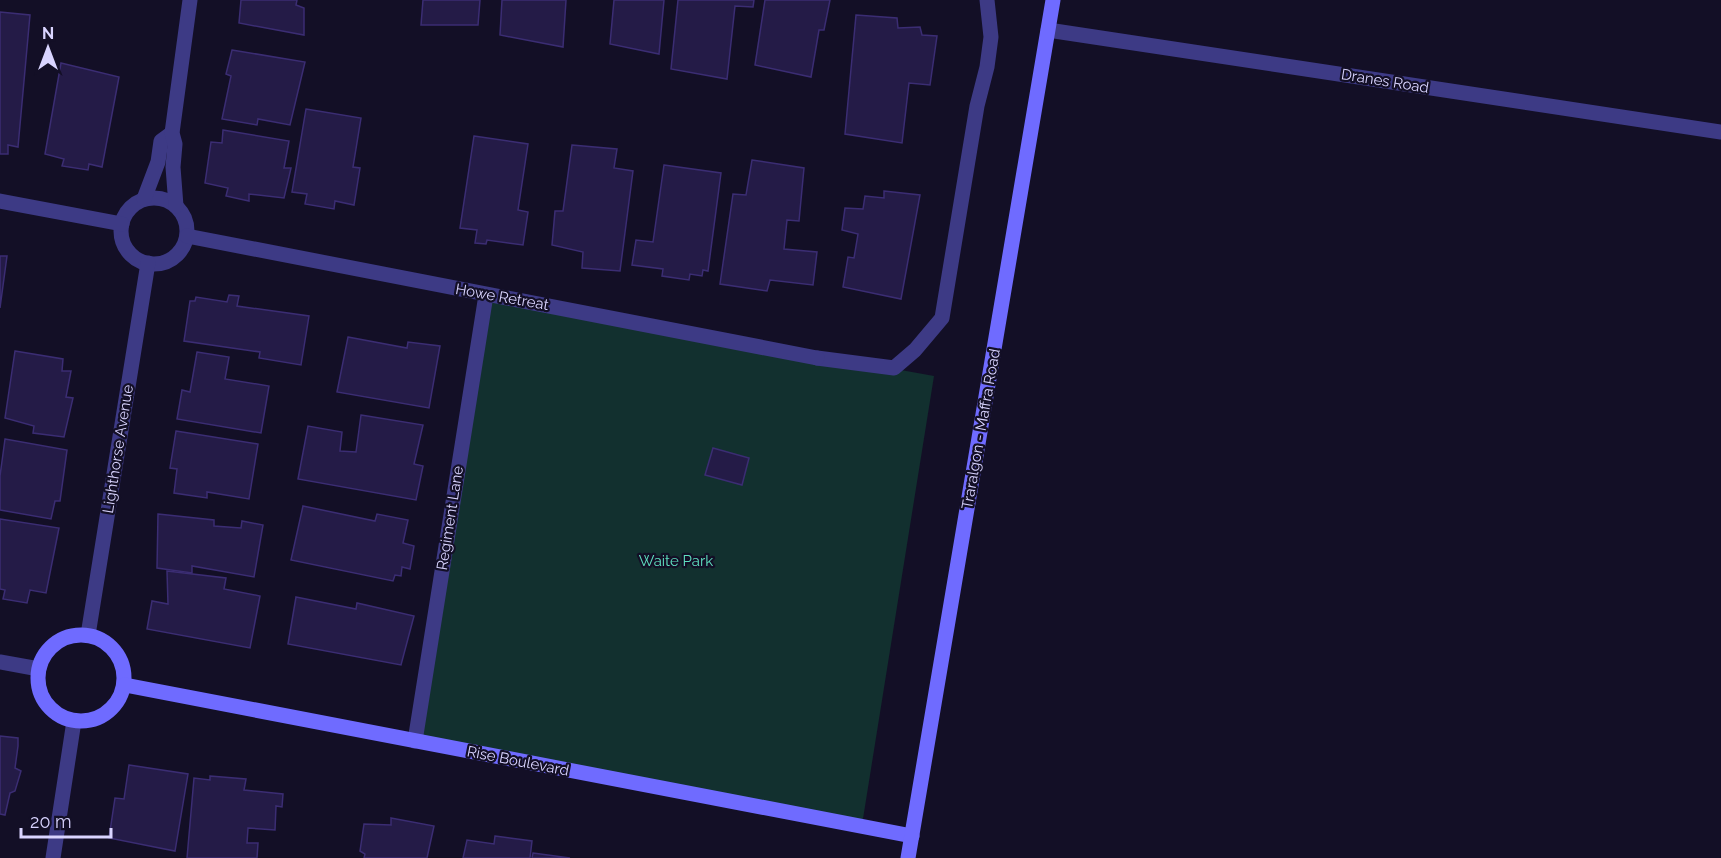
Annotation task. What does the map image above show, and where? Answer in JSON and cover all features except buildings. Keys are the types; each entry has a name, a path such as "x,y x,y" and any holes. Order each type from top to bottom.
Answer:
{"street":[{"path":"176,206 173,167 175,144 172,133 190,0"},
{"name":"Howe Retreat","path":"187,237 817,358 894,368 915,350 942,318 977,106 987,67 991,37 987,0"},
{"name":"Traralgon - Maffra Road","path":"908,858 1053,0"},
{"name":"Dranes Road","path":"1048,30 1721,132"},
{"path":"144,200 158,162 161,141 172,133"},
{"path":"155,198 166,200 183,214 187,225 187,237 184,246 169,261 159,264 138,260 124,244 122,224 126,213 134,205 144,200 155,198"},
{"path":"0,201 122,224"},
{"name":"Lighthorse Avenue","path":"88,635 148,263"},
{"name":"Regiment Lane","path":"415,741 486,295"},
{"path":"75,635 88,635 101,639 117,653 125,671 125,686 112,710 88,722 74,722 61,717 50,708 42,696 38,683 39,669 43,656 52,646 75,635"},
{"path":"0,662 39,669"},
{"name":"Rise Boulevard","path":"125,686 912,836"},
{"path":"53,858 74,722"}],"green space":[{"name":"Waite Park","path":"486,295 934,376 862,825 415,741"}]}
